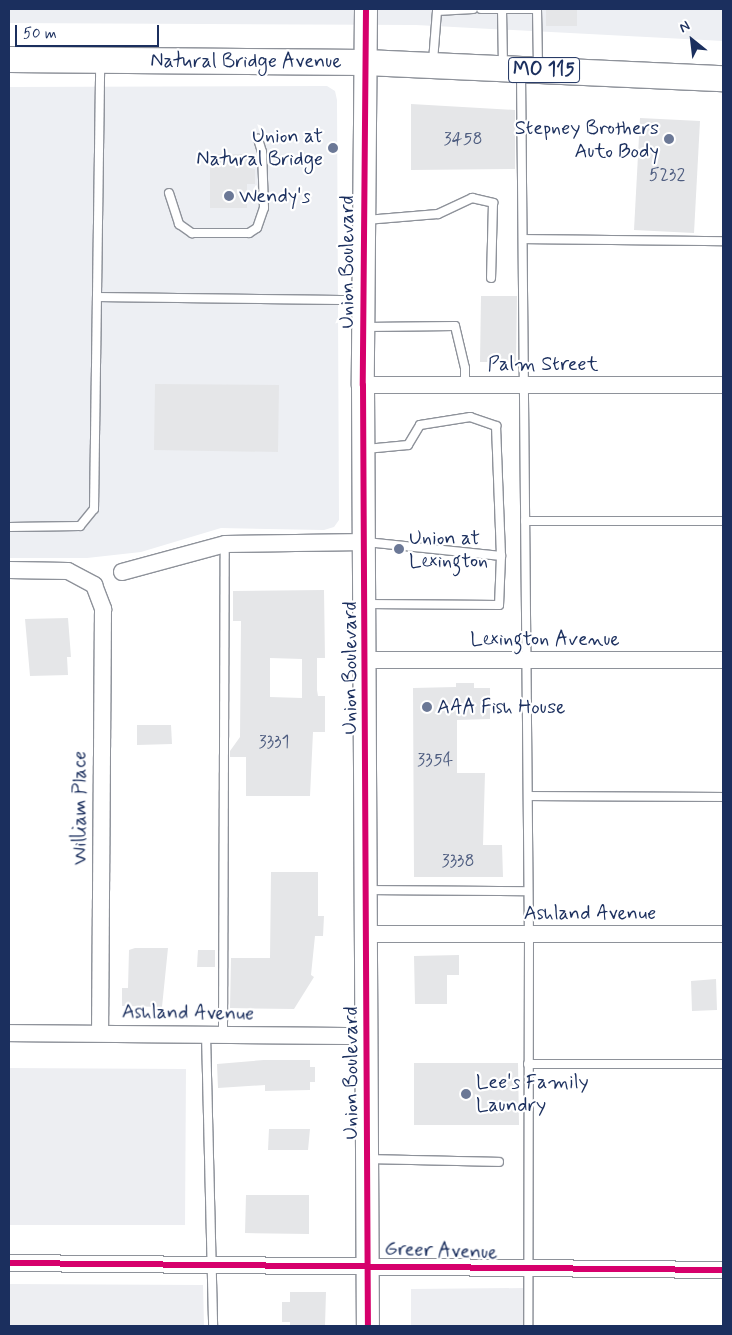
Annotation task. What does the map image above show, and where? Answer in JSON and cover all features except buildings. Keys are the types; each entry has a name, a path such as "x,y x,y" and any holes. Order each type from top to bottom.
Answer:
{"main road":[{"name":"Union Boulevard","path":"366,9 363,385 366,542 368,1326"},
{"name":"Natural Bridge Avenue","path":"9,60 365,62 723,78"}],"street":[{"name":"Palm Street","path":"363,385 723,385"},
{"path":"122,572 225,544 366,542"},
{"name":"William Place","path":"9,570 68,571 94,585 103,609 100,1032"},
{"name":"Lexington Avenue","path":"366,660 723,660"},
{"name":"Ashland Avenue","path":"367,934 723,934"},
{"name":"Ashland Avenue","path":"9,1033 100,1032 367,1036"},
{"name":"Greer Avenue","path":"9,1264 368,1265 527,1269 723,1270"}],"lane":[{"path":"432,65 436,10 473,9"},
{"path":"481,9 537,9 521,69 529,934 528,1326"},
{"path":"502,10 521,69"},
{"path":"9,528 80,526 94,509 100,60"},
{"path":"169,194 185,231 249,232 257,228 264,208 262,152 258,139"},
{"path":"364,220 438,214 472,198 492,204 491,278"},
{"path":"523,239 723,241"},
{"path":"97,296 363,300"},
{"path":"363,327 455,326 465,368 465,385"},
{"path":"364,449 408,445 420,425 470,417 496,426 501,556 499,605 366,604"},
{"path":"526,521 723,521"},
{"path":"366,542 501,556"},
{"path":"223,1034 225,544"},
{"path":"528,796 723,797"},
{"path":"367,890 528,891"},
{"path":"206,1034 213,1326"},
{"path":"528,1064 723,1064"},
{"path":"368,1158 499,1162"}],"shaded area":[{"path":"9,9 723,9 723,41 416,25 9,23"},
{"path":"327,86 335,91 337,100 339,520 334,527 324,530 221,528 141,552 87,558 9,558 9,87"},
{"path":"9,1068 186,1069 185,1225 9,1225"},
{"path":"9,1284 203,1285 204,1326 9,1326"},
{"path":"523,1288 523,1326 411,1326 411,1289"}],"cycle path":[{"path":"366,9 363,385 368,1326"},
{"path":"9,1263 723,1270"}],"place":[{"name":"Stepney Brothers Auto Body","path":"669,139"},
{"name":"Union at Natural Bridge","path":"333,148"},
{"name":"Wendy's","path":"229,196"},
{"name":"Union at Lexington","path":"399,549"},
{"name":"AAA Fish House","path":"427,707"},
{"name":"Lee's Family Laundry","path":"466,1094"}]}
